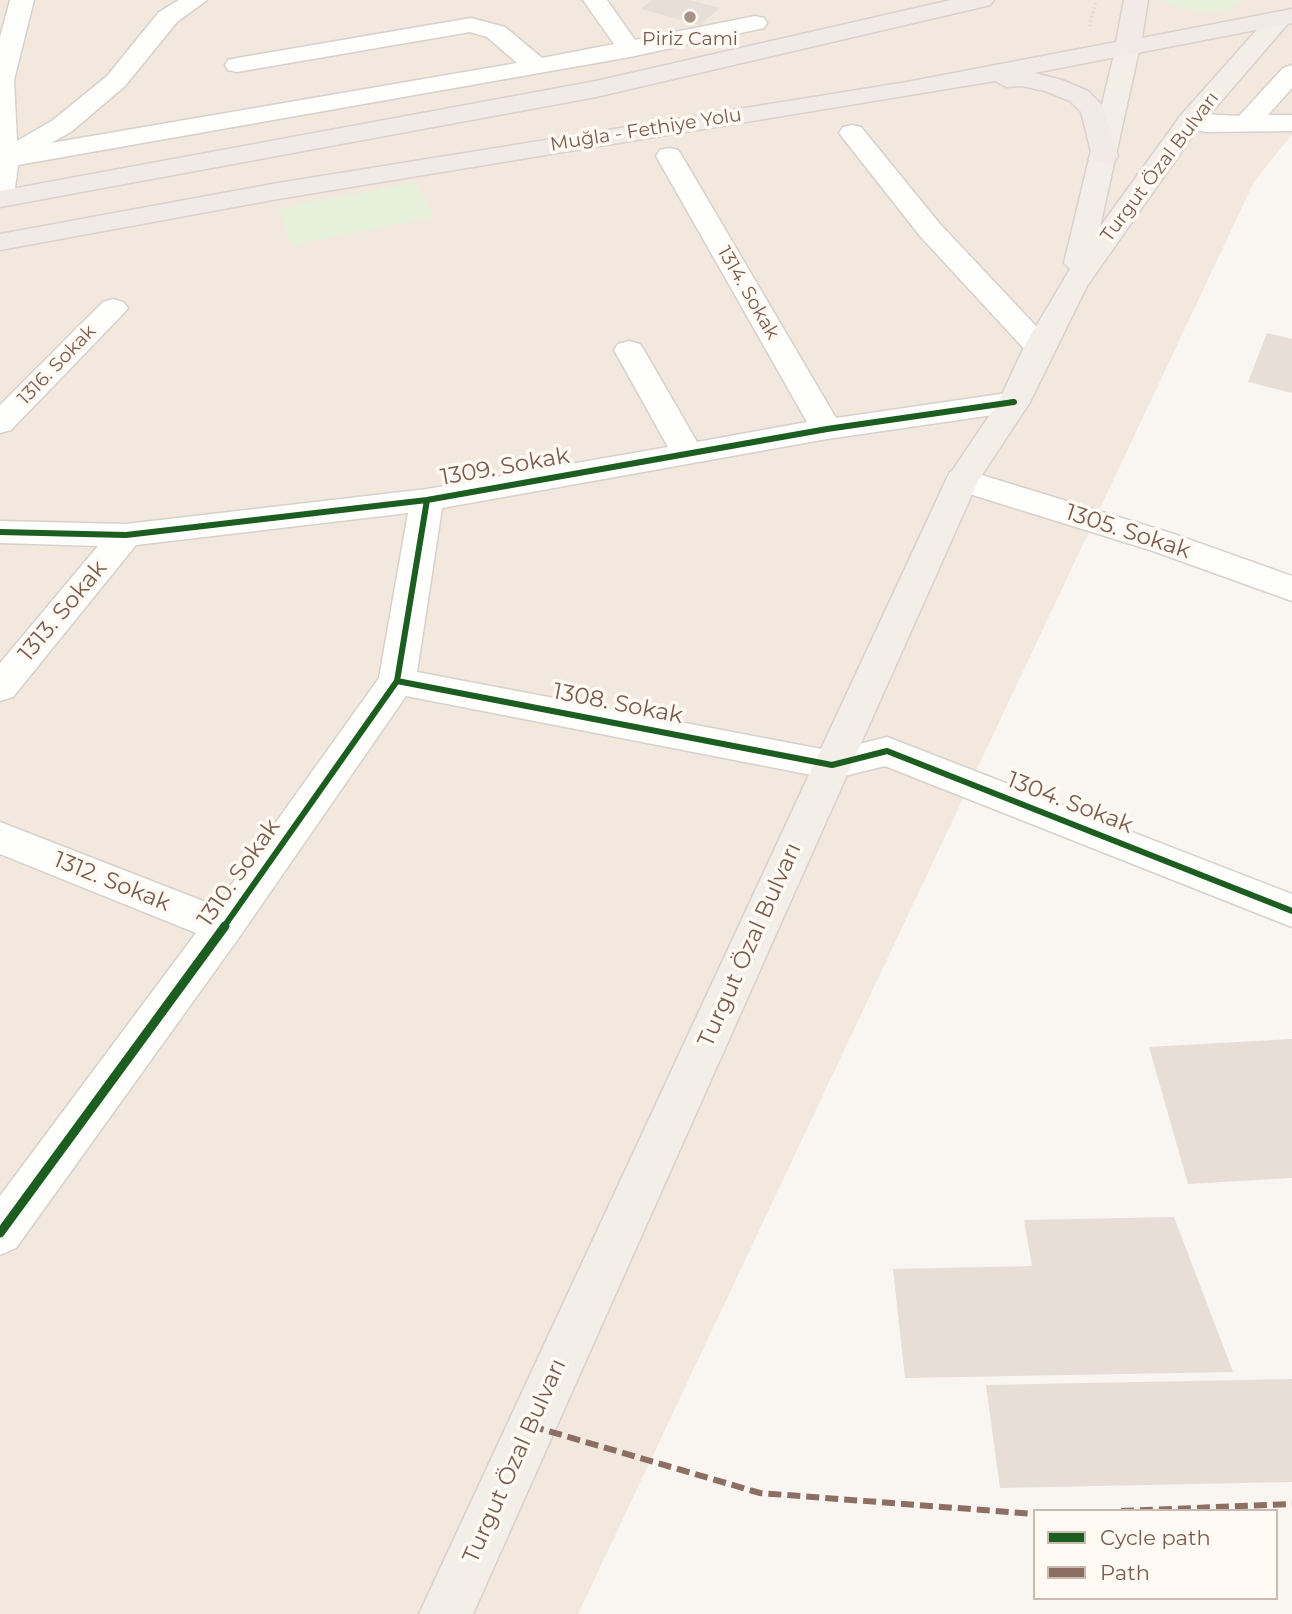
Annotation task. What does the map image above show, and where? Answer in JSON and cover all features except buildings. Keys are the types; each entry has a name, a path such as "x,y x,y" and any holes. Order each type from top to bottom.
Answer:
{"highway":[{"path":"0,198 596,89 982,0"},
{"path":"1128,46 1136,0"},
{"name":"Muğla - Fethiye Yolu","path":"0,242 278,191 907,90 1282,12"},
{"path":"907,90 1021,78 1054,85 1079,96 1093,110 1105,156"}],"main road":[{"name":"Turgut Özal Bulvarı","path":"446,1614 962,480 1014,402 1039,347 1073,285 1190,121 1282,12"},
{"name":"Turgut Özal Bulvarı","path":"1073,285 1105,156 1128,46"}],"street":[{"path":"0,198 3,159 1,80 22,0"},
{"path":"3,159 62,126 116,81 168,17 195,0"},
{"path":"595,0 630,50"},
{"path":"3,159 537,67 755,23 734,0"},
{"path":"236,65 471,25 496,32 537,67"},
{"path":"1248,122 1292,73"},
{"path":"1190,121 1206,124 1292,123"},
{"path":"852,133 930,230 1039,347"},
{"name":"1314. Sokak","path":"669,156 827,429"},
{"name":"1316. Sokak","path":"0,423 113,308"},
{"path":"629,350 688,454"},
{"name":"1309. Sokak","path":"0,532 126,535 428,500 827,429 1014,402"},
{"name":"1305. Sokak","path":"962,480 1162,542 1292,589"},
{"name":"1310. Sokak","path":"0,1233 224,927 397,681 428,500"},
{"name":"1313. Sokak","path":"0,688 126,535"},
{"name":"1308. Sokak","path":"397,681 832,765"},
{"name":"1304. Sokak","path":"832,765 887,751 1292,911"},
{"name":"1312. Sokak","path":"2,840 224,927"}],"shaded area":[{"path":"0,0 1292,0 1292,134 1254,182 578,1614 0,1614"}],"green space":[{"path":"1161,0 1243,0 1230,9 1203,12 1173,6"},
{"path":"416,182 434,217 292,245 277,209"}],"marked path":[{"path":"531,1426 760,1493 1033,1514"},
{"path":"1170,1509 1292,1504"}],"cycle path":[{"path":"0,532 126,535 427,500 827,429 1014,402"},
{"path":"0,1233 224,927 397,681 427,500"},
{"path":"397,681 832,765 887,751 1292,911"}],"place":[{"name":"Piriz Cami","path":"690,17"}]}
